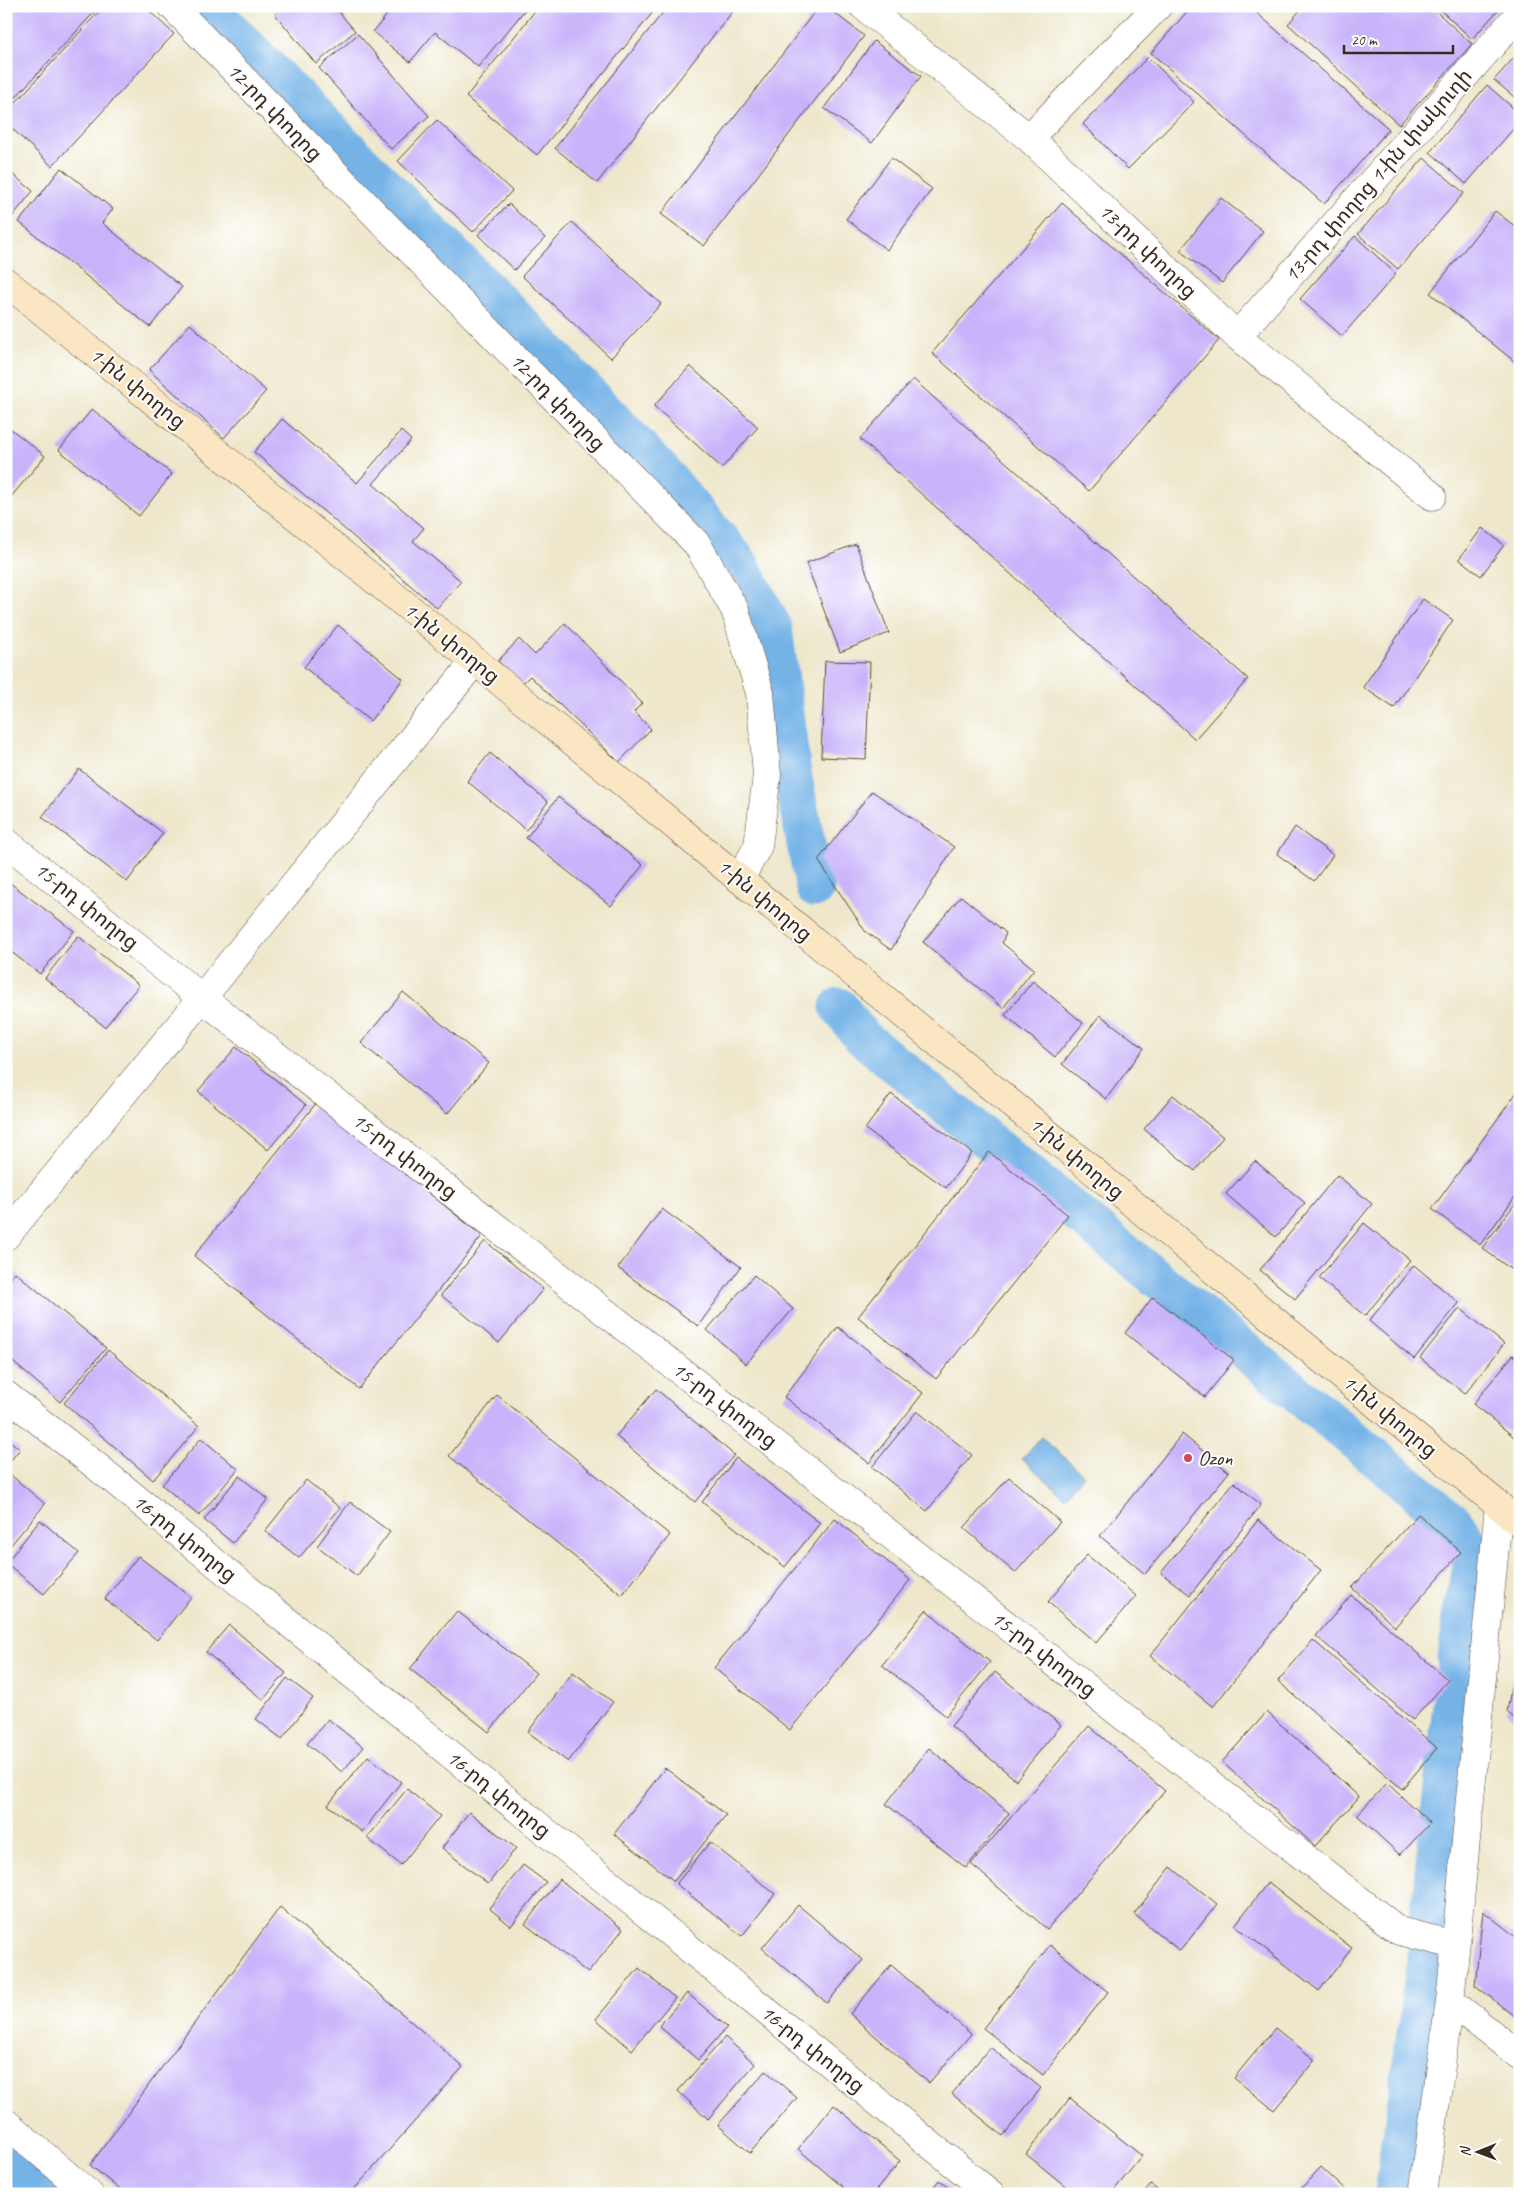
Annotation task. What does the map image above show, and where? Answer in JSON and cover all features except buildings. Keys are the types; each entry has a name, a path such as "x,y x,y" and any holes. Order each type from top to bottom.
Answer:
{"main road":[{"name":"1-ին փողոց","path":"6,282 475,661 1520,1523"}],"street":[{"name":"12-րդ փողոց","path":"172,6 697,544 735,610 760,693 767,775 758,846 740,879"},
{"name":"13-րդ փողոց","path":"863,6 1029,138 1237,336 1432,496"},
{"path":"1029,138 1158,6"},
{"name":"13-րդ փողոց 1-ին փակուղի","path":"1237,336 1520,13"},
{"path":"6,1236 475,661"},
{"name":"15-րդ փողոց","path":"6,842 202,998 1399,1931 1455,1945"},
{"name":"16-րդ փողոց","path":"6,1395 103,1471 991,2194"},
{"path":"1424,2194 1450,2001 1499,1506"},
{"path":"1450,2001 1520,2056"},
{"path":"6,2123 89,2194"}],"water":[{"path":"1041,1437 1084,1475 1065,1497 1022,1459"}],"waterway":[{"path":"207,6 543,346 665,475 739,563 773,628 792,774 815,888"},
{"path":"839,1007 861,1036 1455,1523 1475,1554 1462,1612 1429,1918"},
{"path":"1394,2194 1427,1953"},
{"path":"6,2164 41,2194"}],"place":[{"name":"Ozon","path":"1188,1458"}]}
